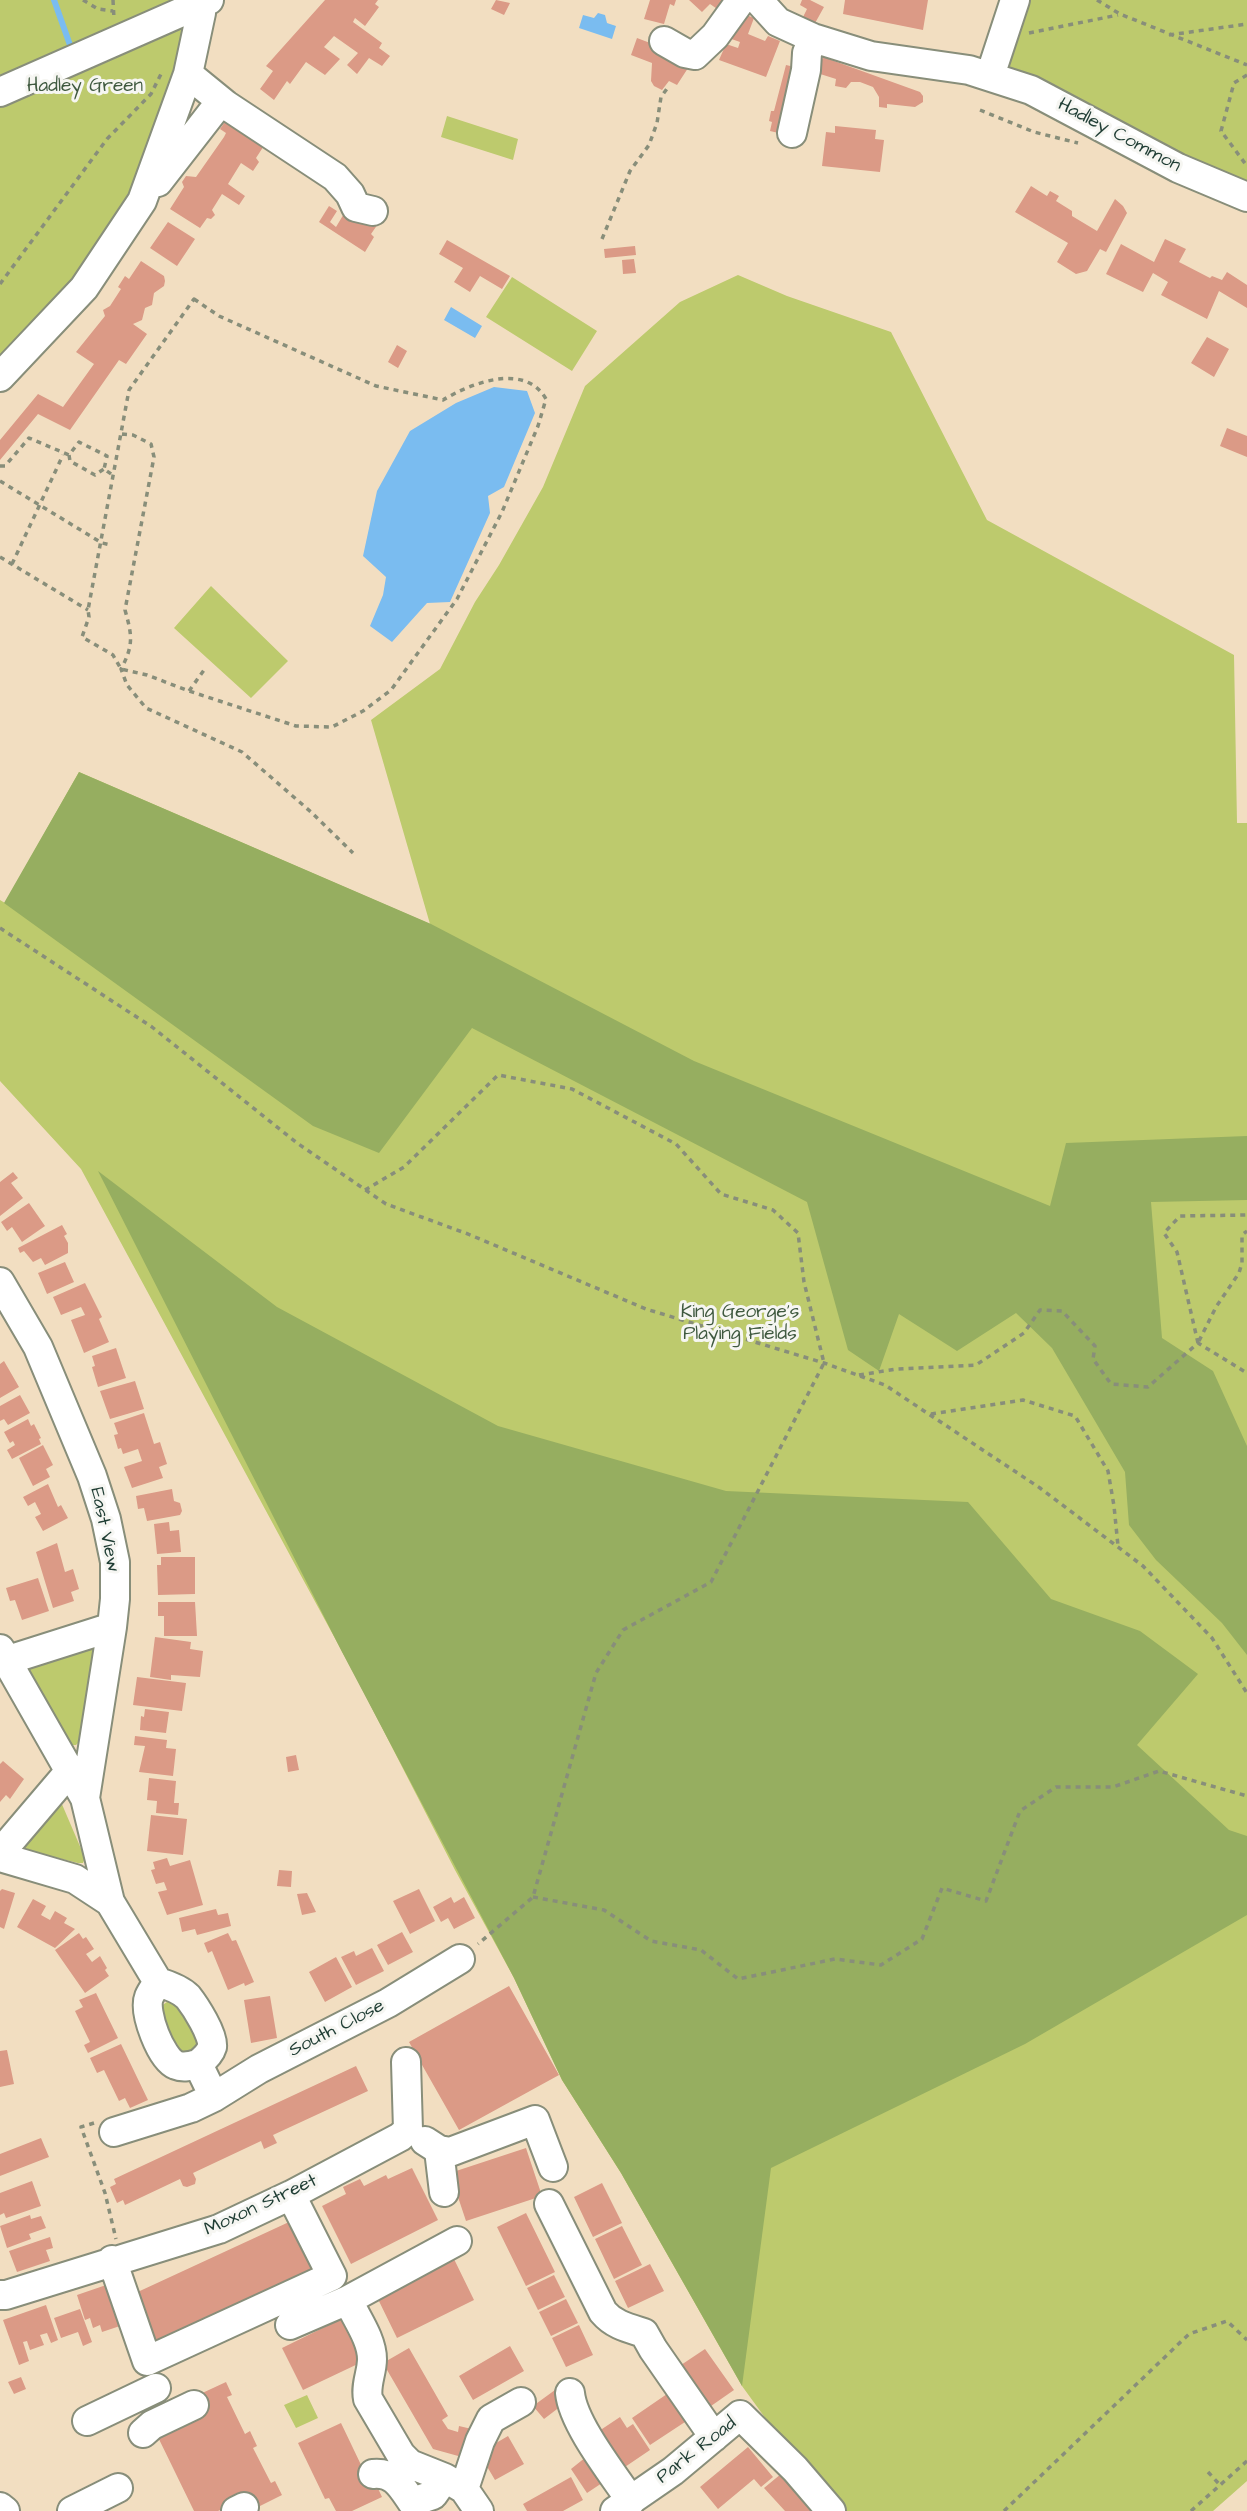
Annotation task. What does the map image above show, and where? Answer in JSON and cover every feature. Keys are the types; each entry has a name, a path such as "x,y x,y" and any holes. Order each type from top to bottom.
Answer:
{"street":[{"path":"664,41 685,53 695,55 715,36 741,0"},
{"name":"Hadley Common","path":"758,0 778,22 813,38 871,56 948,66 990,76 1031,90 1178,168 1247,197"},
{"path":"990,76 1015,0"},
{"path":"142,201 177,69 205,2"},
{"path":"0,92 205,2"},
{"path":"792,133 806,70 807,52 813,38"},
{"path":"177,69 221,102 335,177 350,194 356,207 373,211"},
{"path":"0,377 84,288 142,201 221,102"},
{"name":"East View","path":"0,1282 38,1347 92,1476 106,1519 115,1562 112,1627 85,1798"},
{"path":"112,1627 4,1654 85,1798 110,1902 158,1982 172,1986 187,1996 210,2033 212,2046 207,2056 198,2064 184,2067 174,2065 166,2056 147,2017 149,1997 158,1982"},
{"path":"69,1772 0,1855 75,1879 110,1902"},
{"name":"South Close","path":"114,2132 191,2108 214,2097 259,2069 388,2003 460,1959"},
{"path":"406,2062 408,2130 439,2150 450,2152 535,2120 553,2167"},
{"path":"198,2064 214,2097"},
{"name":"Moxon Street","path":"0,2295 219,2229 291,2195 400,2137 408,2130"},
{"path":"439,2150 444,2192"},
{"path":"112,2260 147,2361 332,2276 291,2195"},
{"path":"550,2204 603,2312 610,2320 644,2333 714,2437"},
{"path":"290,2325 348,2300 457,2241"},
{"path":"348,2300 370,2346 372,2360 366,2389 368,2399 401,2455 410,2464 463,2493"},
{"path":"118,2386 79,2405 89,2426 156,2388"},
{"path":"570,2393 571,2406 623,2506"},
{"path":"463,2493 480,2441 491,2419 520,2402"},
{"path":"143,2433 152,2425 194,2405"},
{"name":"Park Road","path":"623,2506 673,2471 740,2415 795,2469 831,2511"},
{"path":"373,2474 392,2476 412,2502 433,2495 463,2493"},
{"path":"72,2511 118,2488"},
{"path":"0,2507 5,2511"}],"path":[{"path":"83,0 98,9 113,10"},
{"path":"1097,0 1120,14 1247,65"},
{"path":"1003,39 1120,14"},
{"path":"1169,35 1247,24"},
{"path":"0,284 107,139 177,69"},
{"path":"1247,75 1234,83 1221,131 1247,166"},
{"path":"602,239 630,171 649,145 657,123 661,97 669,86"},
{"path":"980,110 1034,132 1087,145"},
{"path":"121,669 147,675 296,726 332,727 363,710 391,690 431,638 466,582 502,512 538,426 546,400 540,389 518,380 486,380 462,388 443,400 376,386 219,316 194,299 129,390 88,610 89,617 82,637 113,655 127,685 146,708 242,752 353,853"},
{"path":"121,669 131,650 131,631 125,610 154,457 151,444 133,435 122,434"},
{"path":"0,466 5,466 29,438 69,456"},
{"path":"79,442 107,456 104,469 95,475 70,461 69,456 79,442"},
{"path":"12,564 63,454"},
{"path":"104,469 114,476"},
{"path":"0,481 102,543 111,545"},
{"path":"0,556 88,610"},
{"path":"189,691 204,670"},
{"path":"0,928 152,1027 297,1143 386,1204 468,1234 646,1308 824,1363 885,1385 1040,1488 1143,1566 1212,1638 1247,1693"},
{"path":"365,1190 404,1167 498,1075 572,1089 676,1144 721,1194 773,1210 798,1233 804,1282 824,1363 711,1582 623,1630 596,1673 533,1898 460,1959"},
{"path":"1247,1215 1180,1216 1164,1233 1177,1252 1198,1343 1247,1373"},
{"path":"857,1375 897,1369 976,1365 1024,1334 1040,1310 1062,1311 1095,1346 1093,1359 1111,1384 1148,1387 1198,1343 1216,1307 1238,1273 1242,1263 1242,1235 1247,1231"},
{"path":"1242,1263 1247,1267"},
{"path":"929,1414 1023,1400 1075,1416 1108,1471 1118,1547"},
{"path":"533,1898 604,1910 651,1941 701,1950 738,1979 835,1959 881,1965 922,1939 942,1888 986,1901 1020,1811 1056,1787 1113,1787 1159,1771 1247,1796"},
{"path":"1004,2511 1189,2334 1227,2321 1247,2340"},
{"path":"1191,2511 1247,2461"},
{"path":"1208,2472 1220,2485"}],"green space":[{"name":"Hadley Green","path":"0,0 195,0 190,27 134,197 75,287 0,366"},
{"path":"1024,0 1247,0 1247,186 1234,182 1008,67"},
{"path":"447,116 518,139 513,160 441,137"},
{"name":"King George's Playing Fields","path":"738,275 787,296 891,332 987,520 1234,655 1237,823 1247,823 1247,2481 1213,2511 833,2511 742,2386 621,2173 562,2080 514,1978 358,1681 81,1169 0,1081 0,900 5,903 79,772 430,924 371,720 440,669 475,602 543,487 585,386 680,302"},
{"path":"512,277 597,331 572,371 486,317"},
{"path":"211,586 288,661 251,698 174,628"},
{"path":"79,772 431,924 694,1061 1050,1206 1066,1143 1247,1136 1247,1200 1151,1202 1162,1338 1213,1371 1247,1446 1247,1655 1222,1623 1156,1560 1129,1525 1125,1472 1052,1348 1016,1313 957,1351 899,1314 879,1371 848,1350 807,1202 472,1028 379,1153 313,1126 4,903"},
{"path":"98,1171 277,1307 498,1426 726,1491 968,1502 1051,1599 1140,1631 1198,1674 1137,1745 1229,1830 1247,1836 1247,1915 1025,2044 771,2168 742,2386 621,2173 562,2080 514,1978 342,1652"},
{"path":"95,1646 80,1741 76,1745 70,1745 65,1741 26,1666"},
{"path":"61,1802 85,1858 83,1863 26,1850 24,1847 24,1841"},
{"path":"170,2000 176,2000 202,2044 184,2057 172,2049 161,2006"},
{"path":"307,2395 318,2418 296,2428 284,2405"}],"water":[{"path":"598,13 605,15 607,23 616,26 612,39 579,28 583,15 594,18"},
{"path":"451,307 482,326 475,338 444,320"},
{"path":"494,387 527,391 535,413 504,487 488,496 490,513 450,602 427,603 392,642 370,626 383,595 386,577 363,556 377,491 410,431 456,403"}],"building":[{"path":"325,0 378,0 375,4 379,7 365,26 355,18 353,22 382,43 379,48 390,56 382,66 369,58 357,74 347,65 358,53 334,36 324,47 340,59 325,75 306,62 290,84 287,81 274,100 260,89 273,71 266,66"},
{"path":"496,0 510,3 504,15 491,9"},
{"path":"650,0 676,0 674,6 670,4 664,24 644,19"},
{"path":"689,0 735,0 726,15 710,4 702,12"},
{"path":"802,0 810,0 824,7 814,25 802,19 807,9 800,5"},
{"path":"845,0 928,0 923,30 843,14"},
{"path":"739,12 754,18 748,34 765,41 768,36 780,41 766,77 719,60 726,44 738,48 740,42 720,35"},
{"path":"637,38 658,46 690,65 677,85 669,81 662,90 654,86 651,81 652,63 631,55"},
{"path":"823,57 920,92 923,102 915,107 887,104 887,108 879,107 879,97 873,87 860,82 851,82 846,88 835,86 836,79 817,73"},
{"path":"786,65 803,69 787,135 770,131 772,122 769,121"},
{"path":"233,110 269,138 256,158 259,162 253,171 241,163 228,184 245,196 239,205 222,194 212,210 215,215 211,219 207,218 200,228 170,209 184,187 182,182 186,176 196,177 224,137 226,133 220,129"},
{"path":"835,126 876,130 875,139 884,140 880,172 822,166 826,132 835,133"},
{"path":"1031,186 1047,196 1050,191 1059,196 1056,201 1072,211 1072,216 1097,231 1115,199 1123,206 1127,213 1106,252 1100,249 1087,271 1076,274 1057,262 1068,243 1015,212"},
{"path":"329,206 337,211 330,222 336,227 345,212 361,223 367,213 380,221 371,234 374,237 365,252 319,222"},
{"path":"168,222 195,239 177,266 150,248"},
{"path":"1165,239 1186,249 1179,262 1210,278 1212,276 1222,280 1227,272 1247,285 1247,308 1219,291 1207,319 1161,295 1168,282 1153,273 1143,292 1106,274 1121,244 1154,262"},
{"path":"447,240 510,276 502,289 480,276 470,292 454,282 463,268 439,254"},
{"path":"635,246 636,255 605,258 604,249"},
{"path":"634,259 636,273 623,274 622,260"},
{"path":"141,261 164,276 165,281 164,286 154,293 152,305 145,308 142,320 133,324 147,334 126,364 119,360 70,430 38,414 0,460 0,440 38,394 63,407 94,364 76,352 105,316 103,310 110,306 121,289 118,287 125,276 129,279"},
{"path":"1207,337 1229,349 1214,377 1191,363"},
{"path":"397,345 407,351 398,368 388,362"},
{"path":"1227,428 1247,436 1247,457 1220,446"},
{"path":"13,1172 18,1178 11,1183 23,1198 0,1216 0,1182"},
{"path":"29,1203 45,1226 22,1242 12,1227 7,1231 1,1222"},
{"path":"62,1225 67,1234 64,1236 68,1243 68,1253 45,1265 41,1258 33,1262 24,1251 20,1253 18,1248"},
{"path":"65,1262 74,1282 47,1294 38,1273"},
{"path":"85,1283 102,1317 99,1319 109,1342 84,1353 71,1320 85,1315 81,1307 61,1315 53,1297"},
{"path":"116,1348 126,1378 98,1387 92,1356"},
{"path":"4,1361 19,1387 0,1398 0,1364"},
{"path":"135,1381 144,1409 110,1419 100,1391"},
{"path":"20,1395 30,1413 8,1425 4,1419 0,1421 0,1406"},
{"path":"144,1413 154,1444 160,1442 167,1464 159,1467 163,1478 132,1488 124,1467 142,1461 138,1449 123,1454 121,1448 118,1449 114,1435 118,1434 114,1423"},
{"path":"28,1419 31,1426 34,1424 41,1444 12,1459 7,1450 15,1445 13,1441 10,1443 4,1432"},
{"path":"43,1445 53,1465 46,1469 50,1477 33,1486 19,1458"},
{"path":"48,1484 58,1507 61,1505 68,1518 43,1531 35,1517 41,1514 35,1502 28,1506 23,1497"},
{"path":"172,1489 174,1501 180,1503 180,1515 147,1521 144,1508 138,1509 136,1496"},
{"path":"169,1522 170,1531 179,1530 181,1552 157,1554 154,1524"},
{"path":"57,1543 65,1572 73,1569 79,1589 71,1592 74,1601 53,1608 36,1552"},
{"path":"161,1557 195,1557 195,1594 158,1595 157,1565 161,1565"},
{"path":"38,1578 49,1611 22,1620 15,1600 10,1601 6,1588"},
{"path":"158,1602 195,1602 197,1636 164,1636 164,1616 158,1616"},
{"path":"155,1637 191,1642 190,1649 203,1651 200,1677 171,1675 171,1680 150,1677"},
{"path":"137,1677 186,1683 182,1711 133,1705"},
{"path":"145,1709 169,1712 166,1733 140,1730 141,1716 144,1717"},
{"path":"135,1736 167,1740 166,1748 176,1749 173,1776 139,1772 145,1746 134,1745"},
{"path":"296,1755 299,1770 288,1772 286,1757"},
{"path":"3,1761 24,1779 10,1799 6,1795 0,1802 0,1764"},
{"path":"149,1778 176,1781 174,1803 179,1803 178,1815 156,1813 157,1801 147,1800"},
{"path":"151,1815 187,1819 183,1855 147,1851"},
{"path":"167,1858 170,1866 190,1860 203,1905 167,1915 158,1892 167,1890 164,1882 156,1884 151,1870 155,1869 153,1862"},
{"path":"279,1870 292,1871 291,1887 277,1886"},
{"path":"2,1889 15,1893 4,1929 0,1927"},
{"path":"419,1889 435,1921 410,1934 393,1901"},
{"path":"307,1893 316,1912 302,1915 297,1894"},
{"path":"451,1897 454,1903 464,1897 475,1918 454,1929 448,1918 441,1922 433,1907"},
{"path":"33,1899 46,1906 41,1915 50,1920 55,1911 67,1918 64,1923 75,1929 55,1948 17,1927"},
{"path":"216,1909 218,1915 228,1913 231,1926 197,1935 195,1929 182,1932 179,1918"},
{"path":"402,1932 413,1952 388,1965 377,1945"},
{"path":"79,1933 83,1939 86,1937 94,1949 86,1954 92,1962 100,1956 109,1976 85,1993 55,1950"},
{"path":"228,1933 232,1941 236,1940 254,1982 228,1990 212,1951 208,1953 204,1943"},
{"path":"372,1948 384,1971 356,1985 341,1957 354,1951 356,1956"},
{"path":"336,1957 352,1987 325,2002 309,1972"},
{"path":"509,1986 559,2075 459,2130 409,2042"},
{"path":"96,1993 118,2038 88,2053 84,2045 90,2042 75,2011 83,2007 79,2000"},
{"path":"270,1996 277,2038 251,2043 244,2000"},
{"path":"121,2044 148,2100 130,2108 125,2098 119,2101 104,2070 97,2073 90,2058"},
{"path":"7,2050 14,2084 0,2087 0,2051"},
{"path":"356,2066 368,2091 273,2135 277,2143 264,2149 261,2141 193,2173 195,2184 183,2186 180,2179 125,2205 123,2200 117,2203 110,2187 116,2184 114,2179"},
{"path":"41,2138 49,2157 0,2176 0,2154"},
{"path":"526,2148 542,2196 466,2221 450,2173"},
{"path":"412,2168 438,2220 351,2264 322,2206 346,2194 343,2187 360,2179 364,2186 386,2175 388,2179"},
{"path":"32,2181 41,2206 6,2218 4,2213 0,2215 0,2193"},
{"path":"602,2183 622,2223 593,2237 574,2197"},
{"path":"526,2213 555,2272 526,2286 497,2227"},
{"path":"30,2215 31,2219 41,2216 46,2228 29,2234 31,2239 7,2248 0,2226"},
{"path":"289,2222 317,2280 157,2355 129,2296"},
{"path":"622,2226 642,2265 614,2279 595,2239"},
{"path":"50,2237 53,2248 46,2250 50,2261 17,2272 9,2251"},
{"path":"453,2257 474,2300 397,2338 376,2295"},
{"path":"650,2264 664,2291 628,2308 615,2281"},
{"path":"554,2275 565,2297 538,2310 527,2288"},
{"path":"112,2283 126,2324 102,2332 100,2325 93,2328 90,2318 85,2320 77,2295"},
{"path":"566,2299 578,2323 551,2336 539,2312"},
{"path":"46,2305 58,2340 51,2343 47,2333 40,2335 44,2345 30,2350 27,2341 23,2342 29,2361 19,2365 3,2320"},
{"path":"80,2309 92,2342 83,2346 78,2332 61,2338 54,2318"},
{"path":"341,2319 362,2362 303,2390 282,2348"},
{"path":"579,2325 593,2355 566,2367 552,2338"},
{"path":"510,2346 524,2371 473,2400 459,2376"},
{"path":"409,2348 448,2416 442,2420 448,2429 458,2432 459,2426 476,2430 469,2459 433,2449 383,2363"},
{"path":"705,2349 734,2390 711,2406 708,2401 702,2406 683,2376 687,2373 681,2365"},
{"path":"21,2377 26,2389 14,2394 8,2382"},
{"path":"226,2382 232,2395 227,2397 245,2434 250,2431 257,2446 253,2448 271,2483 275,2481 282,2495 254,2509 248,2497 218,2511 194,2511 155,2431 198,2395"},
{"path":"555,2390 565,2403 544,2419 533,2406"},
{"path":"667,2394 685,2422 650,2445 632,2418"},
{"path":"620,2417 627,2428 633,2424 650,2450 619,2471 599,2431"},
{"path":"341,2423 363,2469 368,2467 382,2497 352,2511 336,2511 329,2498 325,2499 298,2443"},
{"path":"508,2436 524,2464 495,2480 479,2453"},
{"path":"748,2447 773,2477 761,2487 754,2479 718,2509 700,2487"},
{"path":"591,2453 608,2479 587,2493 571,2469"},
{"path":"787,2469 818,2505 811,2511 785,2511 764,2488"},
{"path":"571,2477 583,2500 563,2511 527,2511 523,2504"}],"waterway":[{"path":"54,0 70,45"}]}
